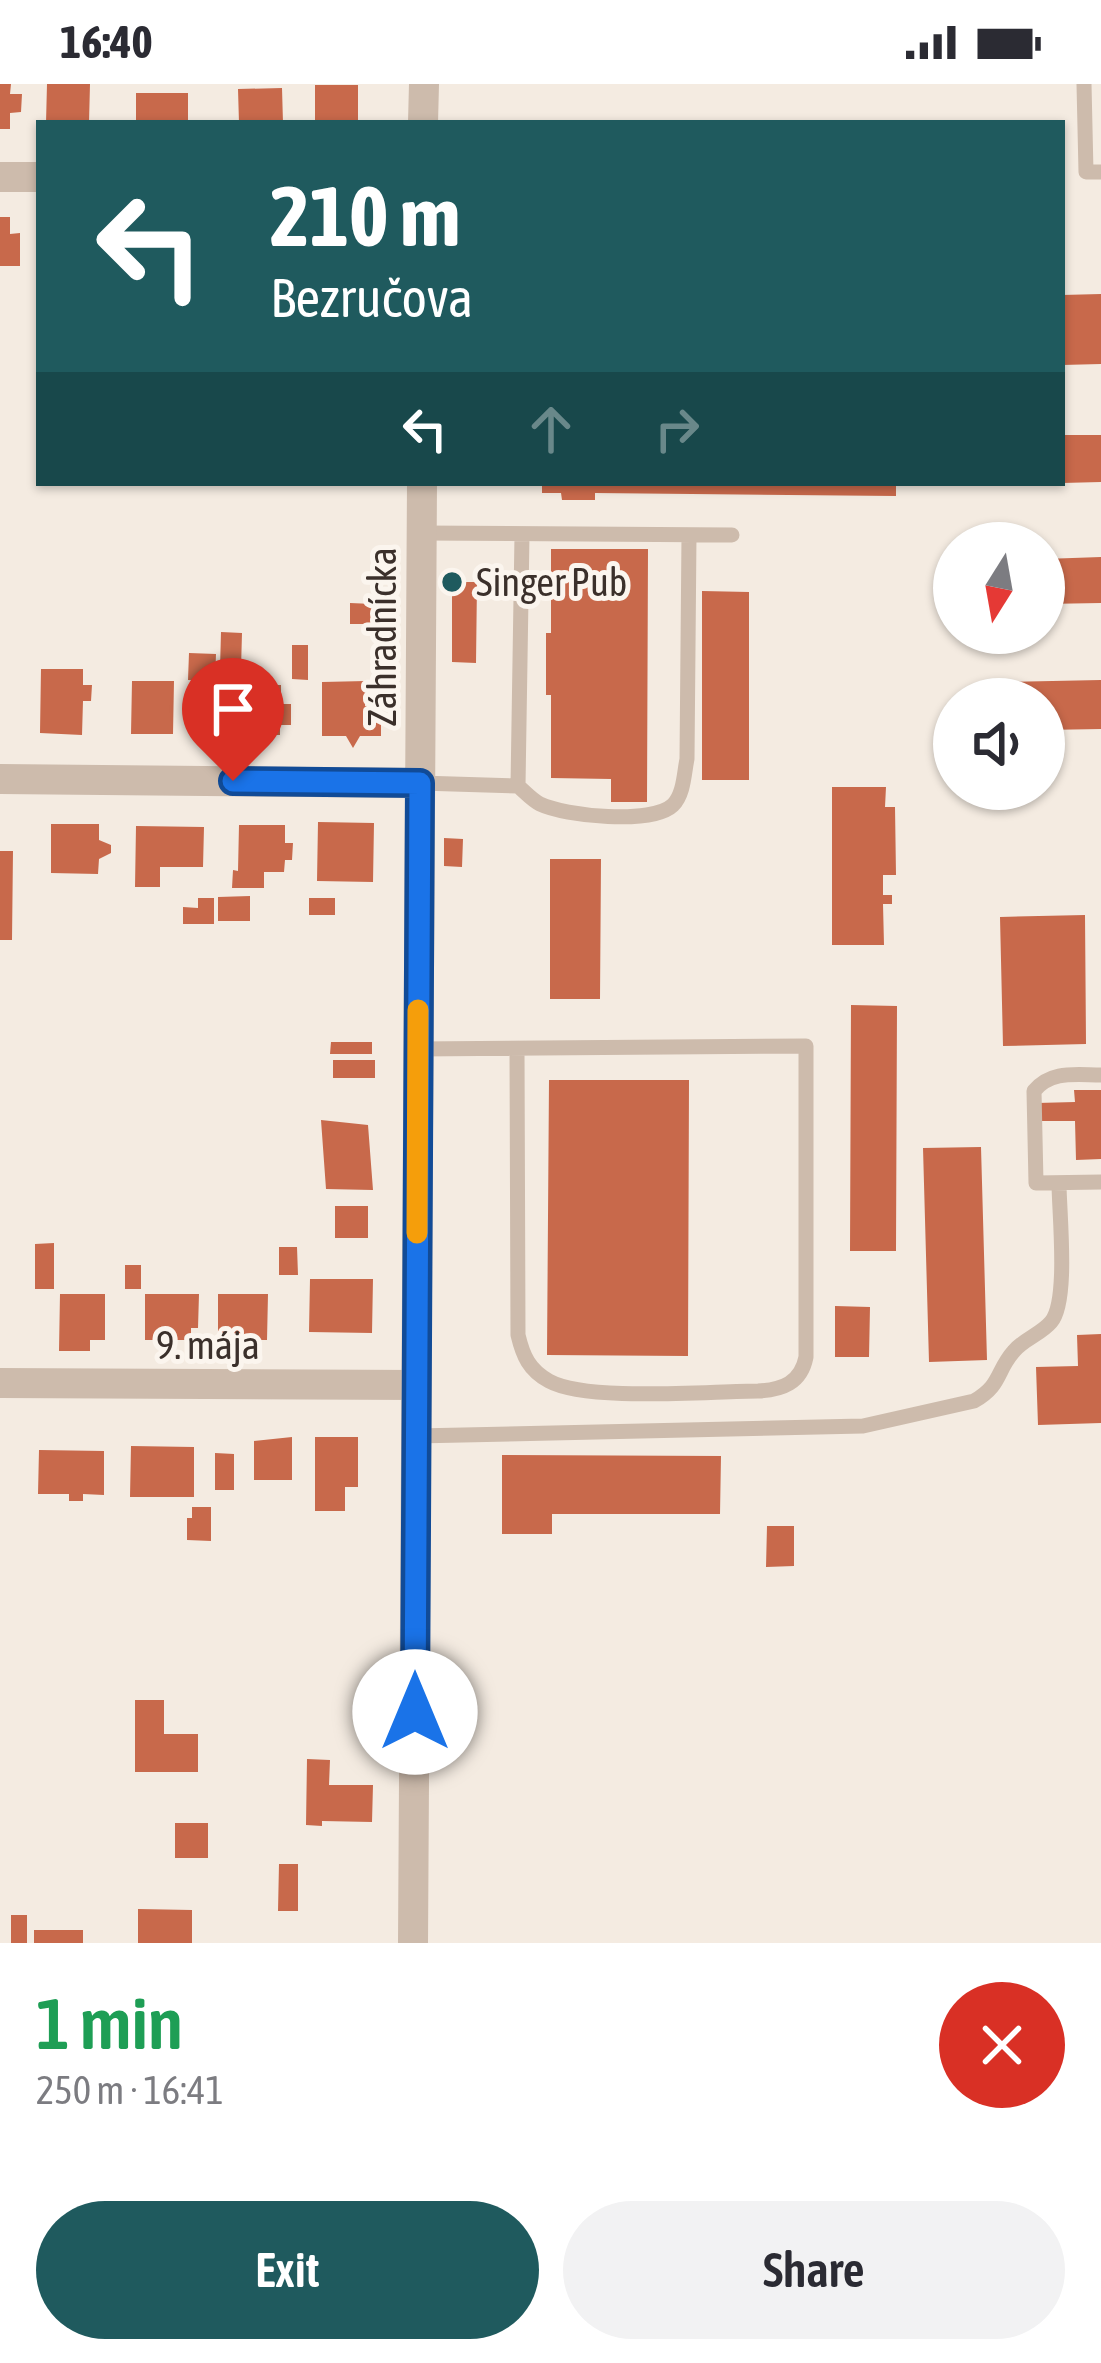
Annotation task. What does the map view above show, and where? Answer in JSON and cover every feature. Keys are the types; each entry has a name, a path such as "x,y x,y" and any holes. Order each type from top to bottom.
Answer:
{"street":[{"path":"423,120 424,84"},
{"path":"0,177 36,177"},
{"name":"Záhradnícka","path":"413,1943 422,486"},
{"path":"0,779 420,783"},
{"name":"9. mája","path":"0,1383 416,1385"}],"lane":[{"path":"1084,84 1086,172 1101,172"},
{"path":"421,533 732,536"},
{"path":"518,786 522,535"},
{"path":"420,783 518,786 536,803 593,815 659,812 674,804 687,759 689,535"},
{"path":"418,1049 517,1048 806,1046 806,1357 800,1374 790,1383 777,1390 758,1391 580,1391 551,1382 527,1363 518,1335 517,1048"},
{"path":"1101,1075 1060,1075 1043,1080 1034,1091 1036,1183 1101,1182"},
{"path":"416,1436 863,1426 974,1401 1000,1379 1010,1354 1051,1323 1060,1304 1059,1183"}],"building":[{"path":"0,84 11,84 10,94 22,94 21,112 10,113 10,129 0,129"},
{"path":"47,84 90,84 89,120 46,120"},
{"path":"315,85 358,85 358,120 315,120"},
{"path":"282,88 283,120 239,120 238,89"},
{"path":"136,93 188,93 188,120 136,120"},
{"path":"0,217 10,217 10,234 20,233 20,266 0,266"},
{"path":"1101,294 1101,364 1065,365 1065,295"},
{"path":"1065,435 1101,435 1101,482 1065,483"},
{"path":"542,486 896,486 896,496 595,493 595,500 562,500 561,493 542,493"},
{"path":"551,549 648,549 647,802 611,802 611,779 551,778 546,633 551,633"},
{"path":"1101,557 1101,603 1065,604 1065,558"},
{"path":"452,582 477,582 476,663 452,662"},
{"path":"702,591 749,592 749,780 702,780"},
{"path":"350,603 396,605 395,635 365,634 366,624 350,624"},
{"path":"221,632 242,633 241,669 220,669"},
{"path":"292,645 308,645 308,680 292,679"},
{"path":"189,653 216,654 215,681 188,680"},
{"path":"41,669 83,669 83,685 92,685 91,701 83,701 82,735 40,733"},
{"path":"1101,680 1101,729 1065,730 1065,681"},
{"path":"132,681 174,681 173,734 131,734"},
{"path":"366,681 365,706 381,706 381,736 360,736 353,748 346,736 322,736 322,682"},
{"path":"236,685 281,685 281,704 291,704 291,725 280,725 280,735 235,735"},
{"path":"832,787 886,787 885,807 895,807 896,875 883,875 883,895 892,895 892,904 883,904 884,945 832,945"},
{"path":"318,822 374,823 373,882 317,881"},
{"path":"51,824 99,824 99,840 111,845 111,853 99,859 98,874 51,873"},
{"path":"239,825 285,825 285,843 293,843 292,860 285,860 284,872 264,872 264,888 232,888 233,870 238,871"},
{"path":"136,826 204,827 203,867 160,867 160,887 135,887"},
{"path":"444,838 463,839 462,867 444,866"},
{"path":"0,851 13,851 12,940 0,940"},
{"path":"550,859 601,859 600,999 550,999"},
{"path":"250,896 250,921 218,921 218,897"},
{"path":"198,898 214,898 214,924 183,924 183,907 198,908"},
{"path":"309,898 335,898 335,915 309,915"},
{"path":"1085,915 1086,1044 1003,1046 1000,917"},
{"path":"851,1005 897,1006 896,1251 850,1251"},
{"path":"331,1042 372,1042 372,1054 330,1054"},
{"path":"333,1060 375,1060 375,1078 333,1078"},
{"path":"549,1080 689,1080 688,1356 547,1355"},
{"path":"1074,1090 1101,1090 1101,1159 1076,1160 1075,1121 1037,1121 1037,1103 1075,1102"},
{"path":"321,1120 368,1125 373,1190 326,1189"},
{"path":"981,1147 987,1360 929,1362 923,1148"},
{"path":"335,1206 368,1206 368,1238 335,1238"},
{"path":"54,1243 54,1289 35,1289 35,1244"},
{"path":"279,1247 297,1247 298,1275 279,1275"},
{"path":"125,1265 141,1265 141,1289 125,1289"},
{"path":"310,1279 373,1279 372,1333 309,1332"},
{"path":"60,1294 105,1294 105,1340 90,1340 90,1351 59,1351"},
{"path":"145,1294 199,1294 198,1328 191,1328 191,1340 145,1340"},
{"path":"218,1294 268,1294 267,1340 218,1340"},
{"path":"835,1306 870,1307 869,1357 835,1357"},
{"path":"1101,1334 1101,1423 1038,1425 1036,1367 1078,1366 1077,1335"},
{"path":"292,1437 292,1480 254,1480 254,1441"},
{"path":"315,1437 358,1437 358,1487 345,1487 345,1511 315,1511"},
{"path":"131,1446 194,1447 194,1497 130,1497"},
{"path":"39,1450 104,1451 104,1495 83,1494 83,1501 69,1501 69,1494 38,1494"},
{"path":"215,1453 234,1454 234,1490 215,1490"},
{"path":"502,1455 721,1456 720,1514 552,1514 552,1534 502,1534"},
{"path":"192,1507 211,1507 211,1541 187,1540"},
{"path":"767,1526 794,1526 794,1566 766,1567"},
{"path":"135,1700 164,1700 164,1734 198,1734 198,1772 135,1772"},
{"path":"307,1759 330,1760 329,1785 373,1785 372,1822 306,1825"},
{"path":"175,1823 208,1823 208,1858 175,1858"},
{"path":"279,1864 298,1864 298,1911 278,1911"},
{"path":"138,1909 192,1910 192,1943 138,1943"},
{"path":"11,1915 27,1915 27,1943 11,1943"},
{"path":"34,1930 83,1930 83,1943 34,1943"}],"slow traffic":[{"path":"417,1233 418,1010"}],"place":[{"name":"Singer Pub","path":"452,582"}],"route":[{"path":"233,781 420,783 415,1712"}]}
